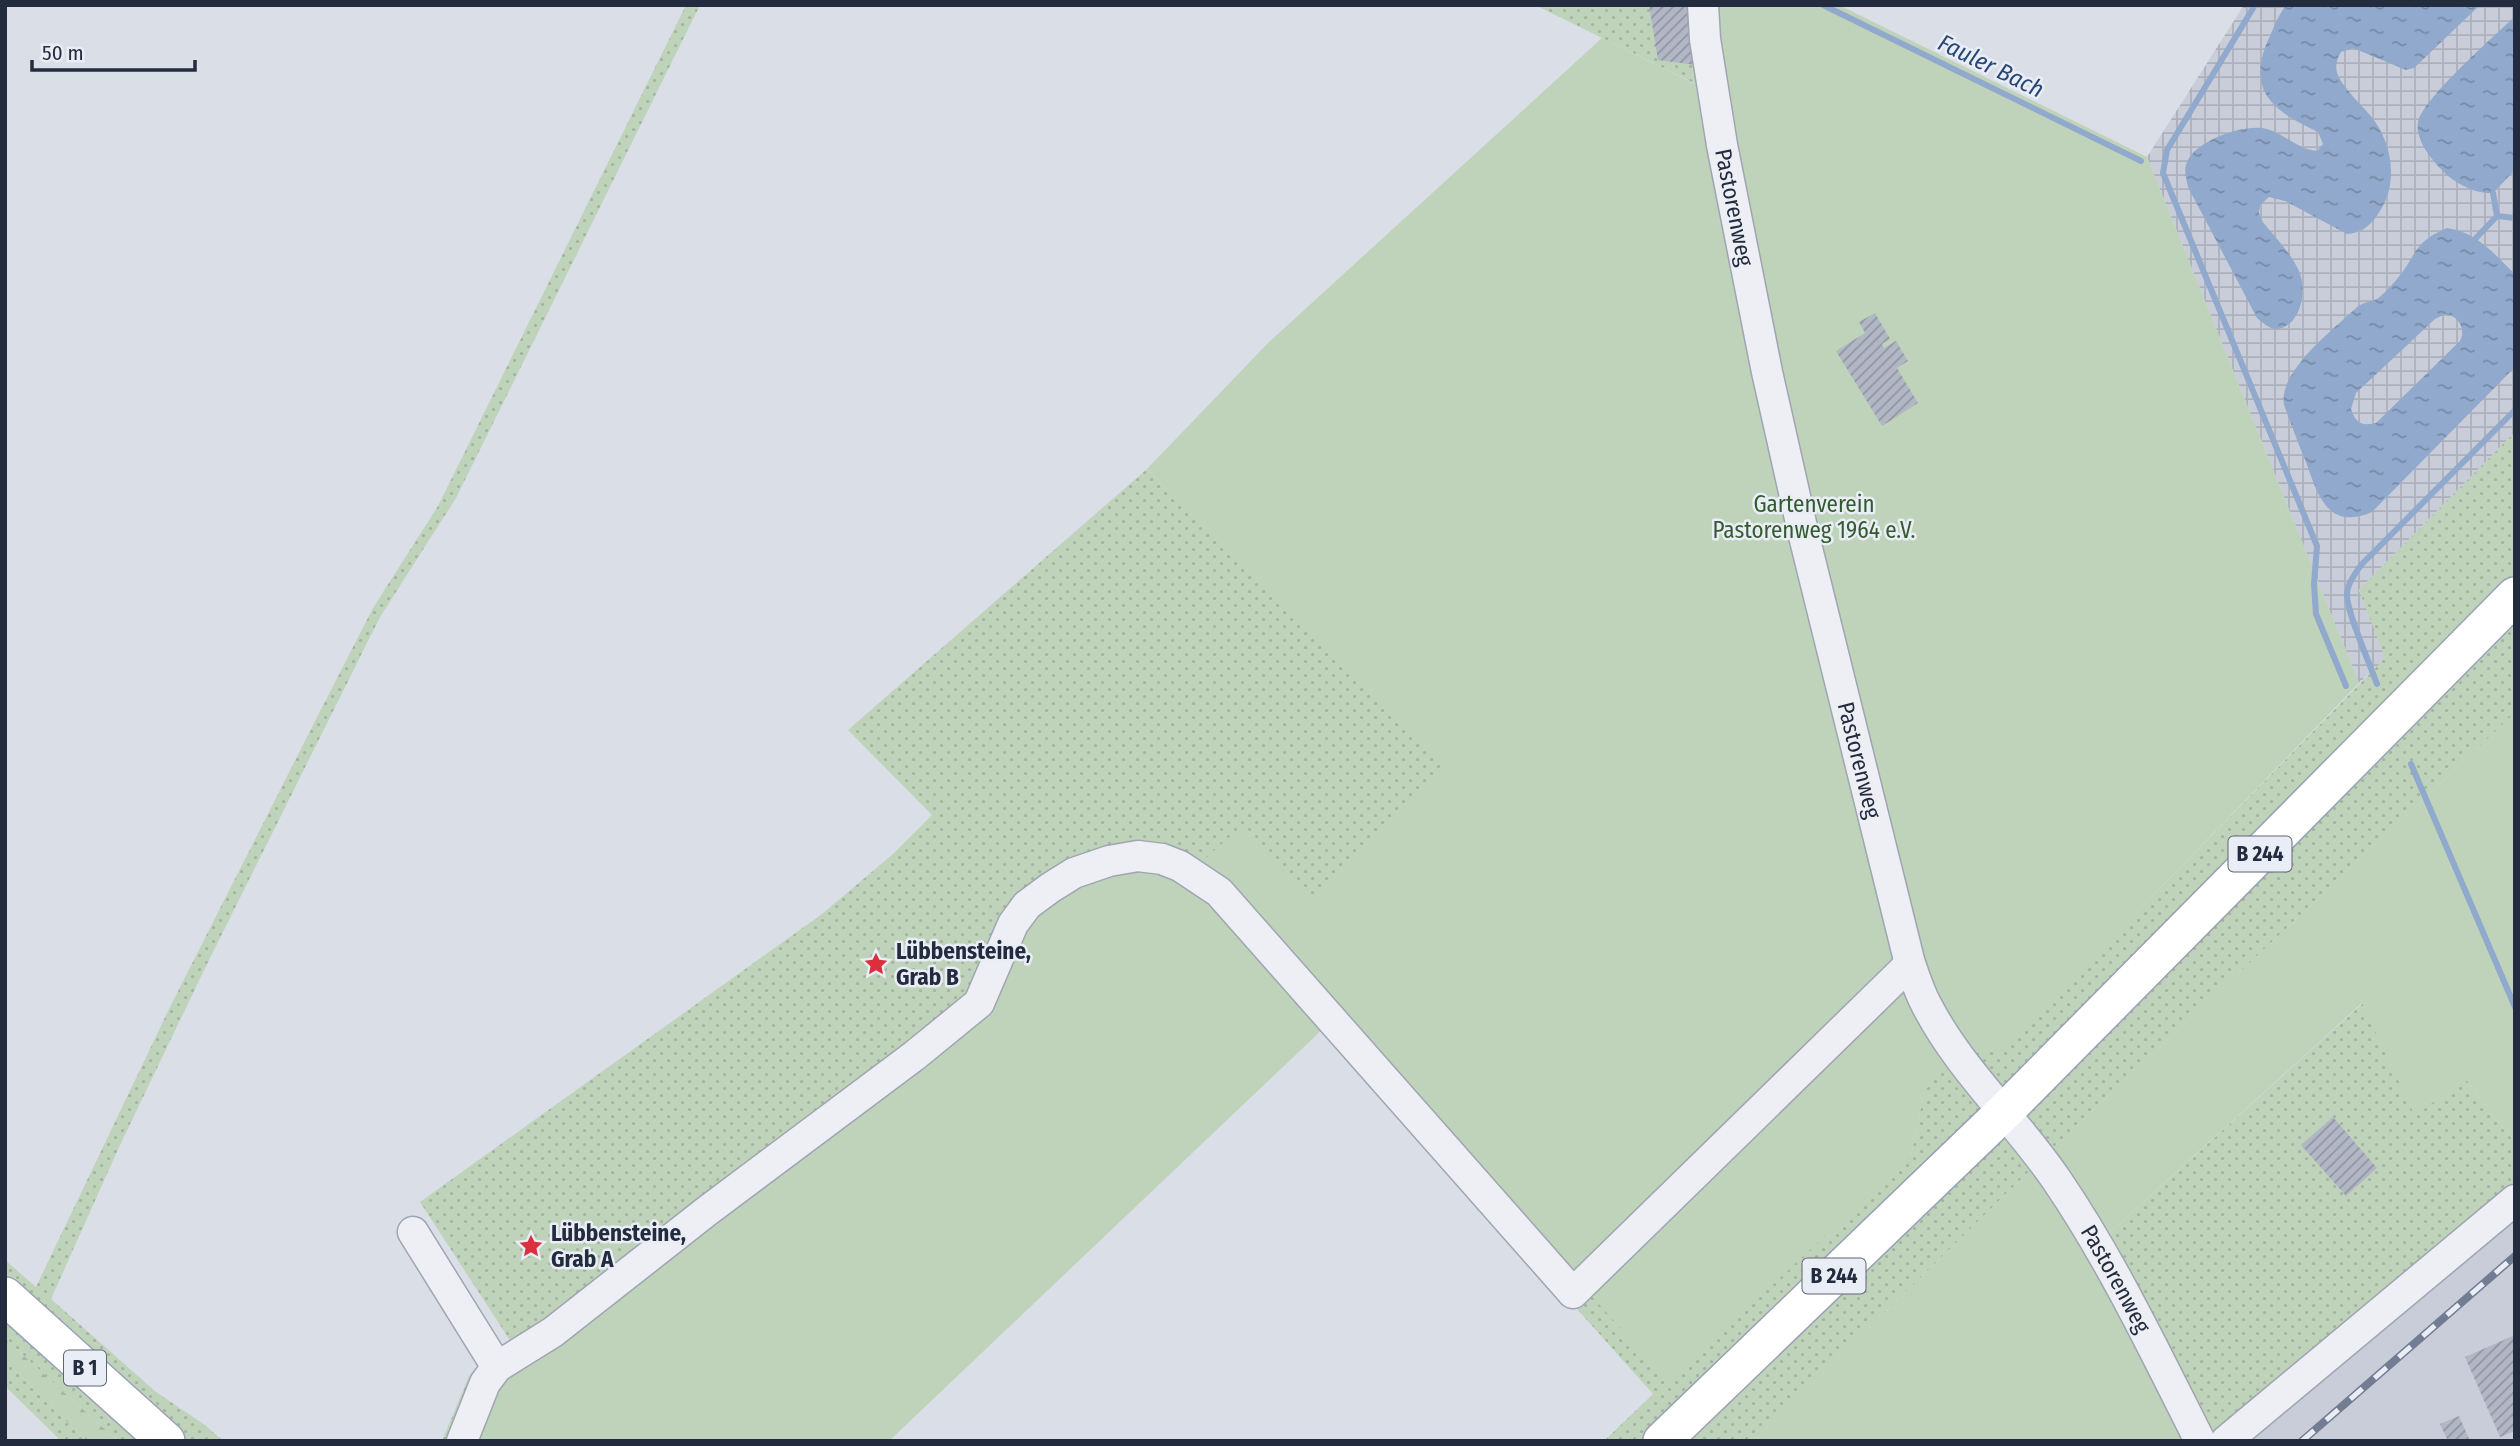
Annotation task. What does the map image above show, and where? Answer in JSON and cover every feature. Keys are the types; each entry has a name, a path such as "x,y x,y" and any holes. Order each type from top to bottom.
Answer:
{"main road":[{"name":"B 244","path":"1662,1441 2005,1111 2515,596"},
{"name":"B 1","path":"5,1296 166,1441"}],"street":[{"name":"Pastorenweg","path":"1703,5 1705,39 1722,145 1767,372 1910,964 1925,1003 1970,1072 2005,1111 2052,1173 2097,1246 2200,1441"},
{"path":"462,1441 485,1383 498,1367 553,1332 914,1056 979,1003 1013,924 1027,905 1074,873 1109,861 1138,856 1162,859 1199,877 1219,892 1573,1293 1910,964"},
{"path":"2226,1441 2515,1200"},
{"path":"413,1232 498,1367"}],"shaded area":[{"path":"2244,5 2515,5 2515,432 2359,590 2386,658 2359,683 2147,157"},
{"path":"2515,1188 2515,1441 2216,1441 2213,1432"}],"green space":[{"path":"686,5 700,5 456,498 380,617 209,960 120,1145 51,1299 156,1392 205,1425 223,1441 118,1441 5,1339 5,1260 36,1287 171,1005 373,608 438,506"},
{"path":"1535,5 1692,5 1700,86"},
{"name":"Gartenverein Pastorenweg 1964 e.V.","path":"1692,5 1839,5 2147,157 2359,683 2003,1050 1951,1056 1924,1091 1911,1156 1669,1381 1198,865 1243,825 1315,898 1444,763 1147,469 1268,343 1602,38 1699,86"},
{"path":"2515,432 2515,713 2055,1146 1754,1441 1604,1441 1653,1394 1325,1027 1017,950 473,1441 442,1441 469,1376 511,1342 420,1202 822,914 892,855 932,815 848,730 1147,469 1445,763 1314,899 1243,825 1199,865 1911,1156 1924,1091 1951,1055 2003,1049 2385,658 2359,590"},
{"path":"2515,713 2515,1143 2465,1078 2415,1116 2362,1003 2107,1235 2216,1441 1754,1441 2055,1146"},
{"path":"1153,872 1183,884 1209,901 1325,1027 889,1441 473,1441 486,1406 516,1368 761,1177 1017,950 1042,912 1083,886 1120,874"},
{"path":"2363,1003 2415,1115 2465,1078 2515,1143 2515,1188 2213,1432 2106,1236"},
{"path":"5,1339 118,1441 86,1441 5,1360"},
{"path":"5,1360 86,1441 61,1441 5,1386"}],"water":[{"path":"2286,5 2480,5 2414,68 2406,70 2353,48 2341,52 2336,65 2339,78 2378,125 2384,137 2390,162 2390,187 2374,220 2362,230 2347,234 2285,201 2269,197 2260,205 2262,221 2286,250 2301,277 2302,296 2297,314 2285,327 2276,329 2268,327 2257,318 2188,187 2185,170 2188,160 2201,146 2223,135 2247,128 2267,129 2310,150 2317,151 2323,144 2318,132 2290,117 2270,100 2260,77 2266,45"},
{"path":"2515,16 2515,170 2493,193 2479,192 2458,183 2437,165 2421,141 2418,122 2432,98"},
{"path":"2447,228 2467,234 2484,245 2515,274 2515,367 2372,512 2357,517 2345,517 2327,507 2315,487 2284,405 2284,392 2289,379 2309,352 2356,308 2382,295 2404,270 2421,244","holes":["2445,314 2450,315 2462,328 2460,341 2376,423 2363,424 2357,421 2351,409 2356,393 2435,319"]}],"building":[{"path":"1649,5 1688,5 1696,65 1658,60"},
{"path":"1875,313 1890,339 1882,344 1884,348 1896,341 1908,361 1897,368 1918,403 1882,426 1836,351 1865,333 1859,322"},
{"path":"2333,1117 2377,1168 2346,1196 2301,1145"},
{"path":"2515,1335 2515,1431 2500,1437 2465,1357"},
{"path":"2459,1416 2470,1441 2448,1441 2440,1424"}],"waterway":[{"name":"Fauler Bach","path":"1823,5 2141,161"},
{"path":"2255,5 2167,150 2163,173 2317,546 2314,584 2316,614 2346,686"},
{"path":"2493,193 2497,216"},
{"path":"2497,216 2515,218"},
{"path":"2476,238 2497,216"},
{"path":"2377,684 2348,603 2347,591 2352,579 2361,565 2515,410"},
{"path":"2411,764 2515,1007"}],"railway":[{"path":"2302,1441 2515,1256"}],"place":[{"name":"Lübbensteine, Grab B","path":"876,964"},
{"name":"Lübbensteine, Grab A","path":"531,1246"}]}
